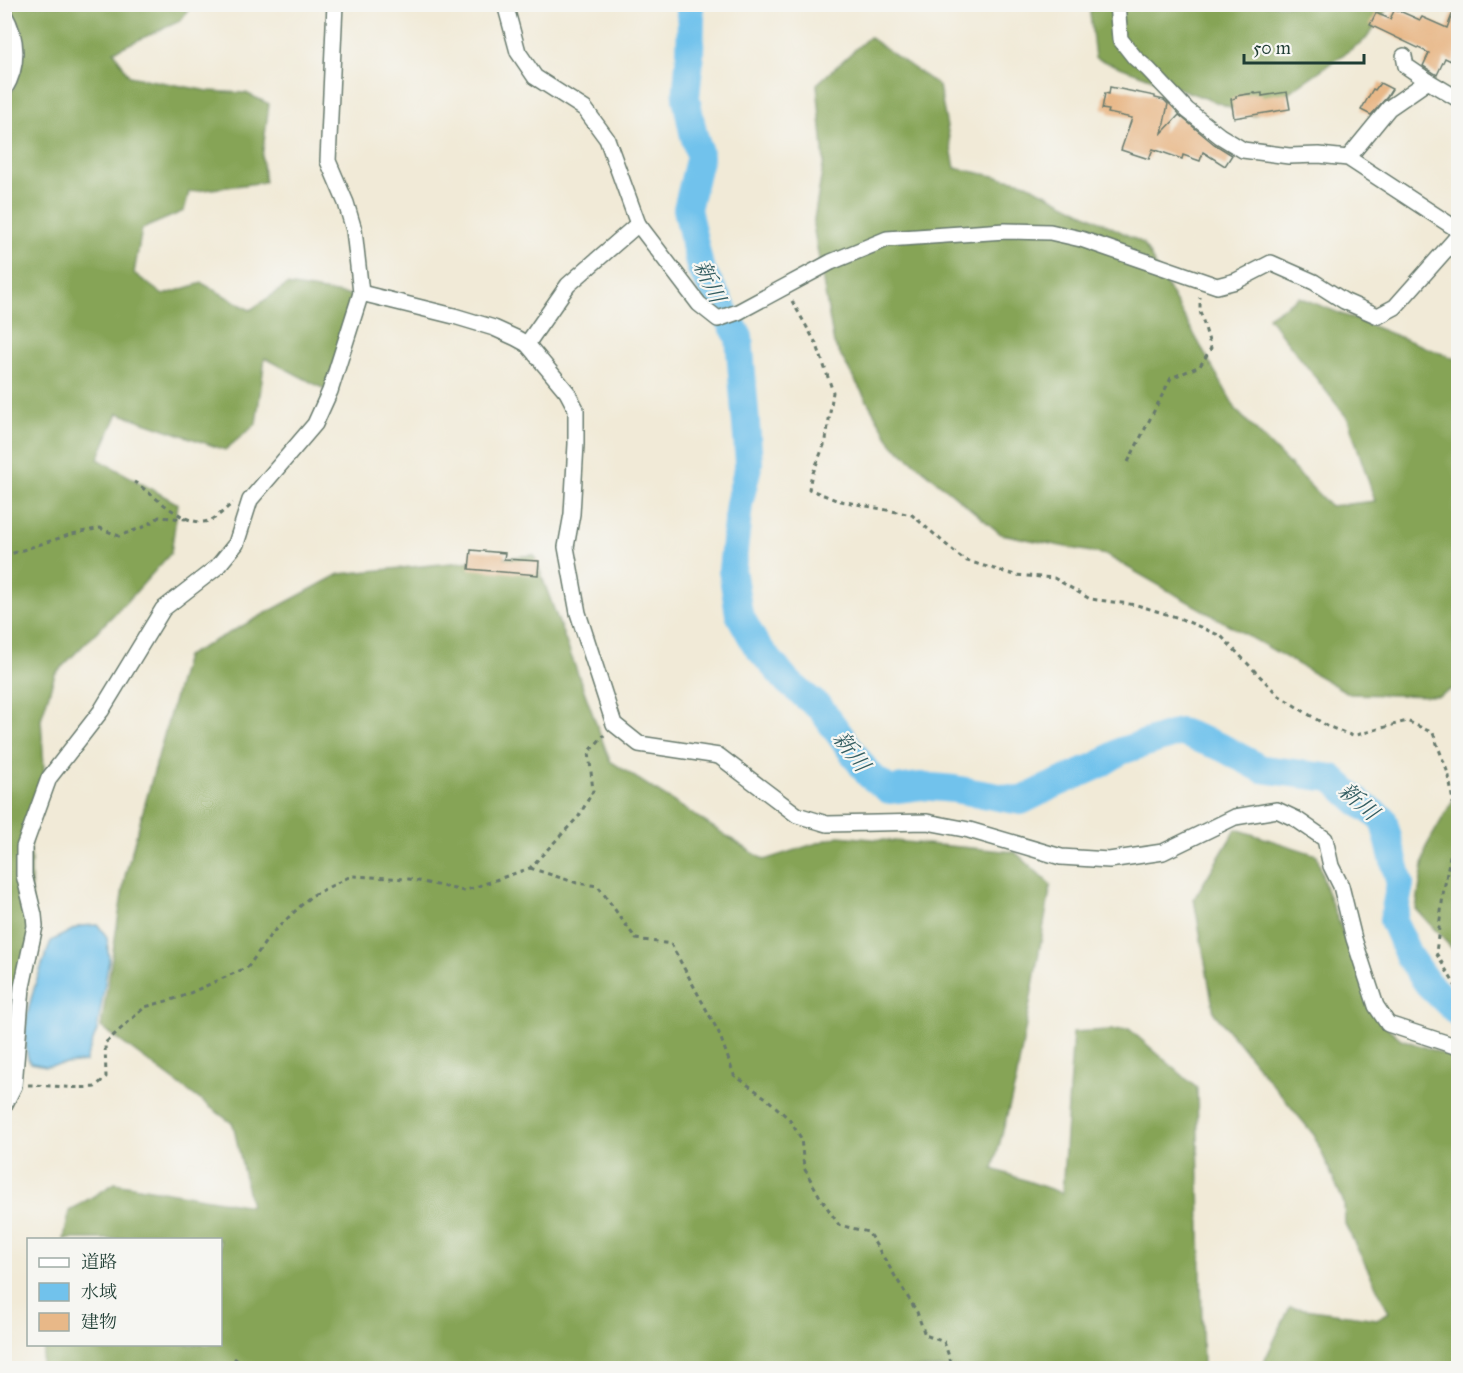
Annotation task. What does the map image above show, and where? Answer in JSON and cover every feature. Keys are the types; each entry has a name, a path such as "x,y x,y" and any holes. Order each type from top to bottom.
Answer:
{"street":[{"path":"4,1106 14,1086 22,987 35,926 24,875 24,847 49,778 101,711 163,609 224,560 236,544 250,500 315,424 330,391 361,293 354,230 346,203 328,161 336,4"},
{"path":"506,4 518,52 535,77 585,109 607,139 638,224 699,304 718,319 738,312 831,262 887,239 1005,231 1050,232 1070,237 1217,286 1236,281 1271,263 1314,282 1344,302 1378,316 1395,307 1458,236"},
{"path":"1117,4 1120,39 1135,58 1188,110 1220,136 1243,150 1289,156 1319,155 1348,158 1458,230"},
{"path":"4,14 13,34 15,54 13,73 4,90"},
{"path":"1404,56 1406,66 1458,99"},
{"path":"1348,158 1389,108 1428,81"},
{"path":"527,344 568,285 638,224"},
{"path":"361,293 484,325 527,344 567,392 576,409 576,444 572,514 566,547 578,613 614,724 639,744 719,756 797,815 827,824 927,822 969,830 1061,857 1109,860 1163,852 1235,817 1277,810 1296,819 1325,839 1331,866 1341,886 1354,939 1376,1006 1388,1024 1458,1047"}],"path":[{"path":"1128,462 1171,378 1200,366 1211,348 1200,311 1199,280"},
{"path":"783,287 817,345 833,392 826,440 809,489 836,500 912,515 964,560 1015,575 1054,578 1090,599 1137,605 1179,618 1221,636 1278,695 1327,726 1353,736 1407,721 1433,733 1449,776 1456,823 1443,895 1436,953 1458,990"},
{"path":"134,482 186,519 197,523 211,520 238,499"},
{"path":"4,556 90,530 100,528 119,536 146,526 159,517 186,519"},
{"path":"14,1086 46,1085 74,1089 95,1087 105,1077 105,1043 145,1007 181,997 248,968 270,934 311,896 351,876 410,879 464,891 530,868 579,816 592,790 589,752 614,724"},
{"path":"530,868 577,883 598,886 636,939 671,944 719,1033 734,1075 766,1098 789,1119 801,1138 804,1168 820,1197 839,1225 868,1232 917,1312 925,1335 944,1342 952,1368"},
{"path":"234,1358 247,1368"}],"green space":[{"path":"14,5 192,5 180,21 114,51 129,76 208,91 246,93 269,104 262,158 265,182 189,192 184,211 142,229 134,273 163,295 202,283 250,310 287,285 355,296 326,390 265,358 256,424 225,450 118,413 98,459 178,504 171,553 55,674 41,719 45,783 30,821 32,922 4,1101 4,103 20,71 24,46 19,24 12,14"},
{"path":"1089,5 1390,5 1366,39 1254,116 1095,58"},
{"path":"869,37 939,86 955,168 1023,182 1143,243 1237,411 1330,506 1375,501 1348,419 1268,317 1299,297 1458,360 1458,686 1439,696 1350,694 1106,555 1001,534 892,444 834,344 813,225 824,161 817,84"},
{"path":"534,555 610,761 764,860 839,836 1015,852 1051,885 1016,1081 993,1169 1062,1193 1073,1032 1129,1029 1197,1088 1203,1368 40,1368 45,1346 222,1346 222,1238 64,1238 69,1211 115,1183 251,1206 233,1124 101,1027 125,876 186,656 339,574"},
{"path":"1458,791 1458,955 1416,909 1426,847"},
{"path":"1236,829 1317,855 1326,889 1377,1019 1401,1039 1458,1059 1458,1368 1261,1368 1290,1307 1377,1319 1389,1312 1345,1224 1344,1203 1314,1135 1214,1013 1194,899"}],"water":[{"path":"98,925 107,937 109,960 97,1030 85,1062 46,1066 30,1063 25,1035 27,1018 35,985 51,941 80,926"}],"building":[{"path":"1456,4 1458,4 1458,50 1453,62 1445,58 1437,75 1423,66 1429,53 1370,25 1376,13 1390,19 1395,9 1447,28"},
{"path":"1380,83 1392,89 1371,115 1361,110 1373,89 1375,90"},
{"path":"1110,87 1164,100 1168,104 1162,133 1179,115 1214,144 1232,155 1225,166 1203,152 1200,161 1183,155 1182,159 1153,149 1149,159 1121,150 1132,118 1108,113 1109,110 1102,109 1105,93 1109,94"},
{"path":"1287,92 1290,109 1234,118 1231,99 1236,96 1262,93 1262,96"},
{"path":"471,550 505,553 504,559 539,561 538,575 469,569"}],"waterway":[{"name":"新川","path":"689,4 690,54 686,98 700,156 687,209 700,267 739,337 749,462 739,504 732,570 739,614 756,645 788,682 821,709 869,775 889,790 921,786 954,789 1021,801 1097,766 1121,751 1180,732 1221,747 1262,769 1332,778 1361,804 1383,819 1400,884 1393,920 1409,957 1428,984 1458,1013"}]}
